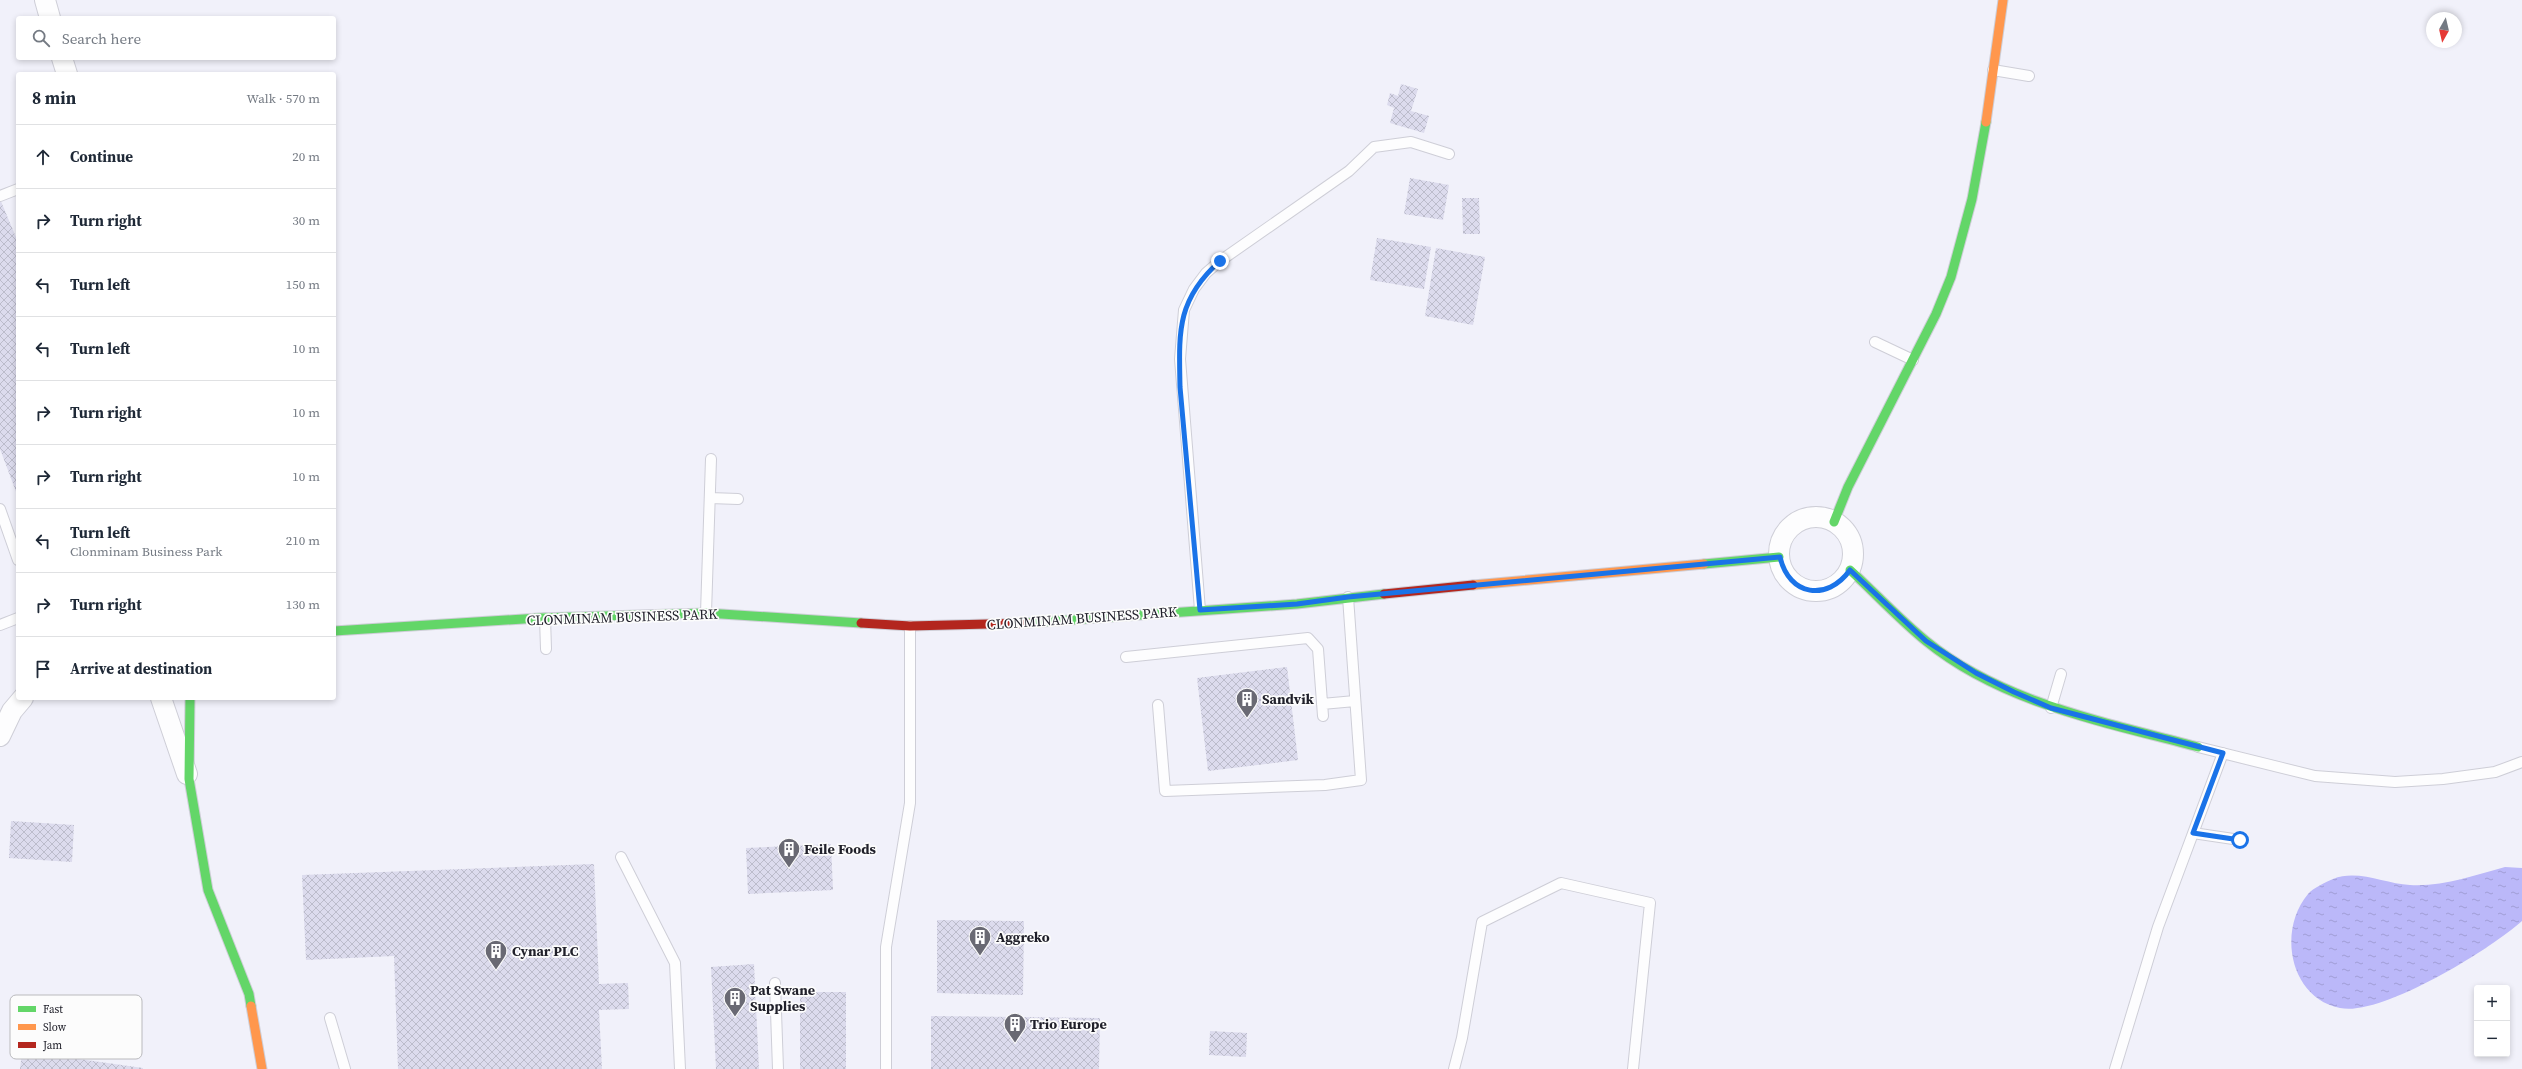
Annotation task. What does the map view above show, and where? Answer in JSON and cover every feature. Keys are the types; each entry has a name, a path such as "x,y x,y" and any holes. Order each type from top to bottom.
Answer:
{"street":[{"path":"45,0 49,16"},
{"path":"1834,522 1848,487 1913,360 1949,284 1960,250 1974,183 2003,0"},
{"path":"63,60 66,72"},
{"path":"1812,518 1834,522 1849,538 1853,559 1850,570 1843,580 1833,587 1822,591 1810,590 1798,586 1789,579 1782,569 1780,557 1782,541 1792,527 1812,518"},
{"name":"CLONMINAM BUSINESS PARK","path":"336,631 545,618 706,613 910,626 1032,623 1297,604 1348,597 1780,557"},
{"path":"1850,570 1926,641 1976,673 2051,708 2198,747"},
{"path":"0,736 12,711 21,700"},
{"path":"162,700 189,779 208,890 248,994 262,1069"},
{"path":"189,779 190,700"}],"lane":[{"path":"1993,70 2029,76"},
{"path":"1200,610 1180,373 1184,310 1194,289 1206,274 1220,261 1349,170 1374,147 1411,142 1449,154"},
{"path":"0,196 16,190"},
{"path":"1875,342 1913,360"},
{"path":"706,613 711,459"},
{"path":"710,498 738,499"},
{"path":"0,508 16,554"},
{"path":"1158,705 1165,791 1325,785 1361,780 1348,597"},
{"path":"545,618 546,649"},
{"path":"0,625 16,619"},
{"path":"886,1069 886,948 910,803 910,626"},
{"path":"1126,657 1308,638 1318,649 1323,716"},
{"path":"2051,708 2061,674"},
{"path":"1322,704 1355,701"},
{"path":"2198,747 2315,776 2395,782 2443,779 2495,772 2522,762"},
{"path":"2115,1069 2158,927 2223,753"},
{"path":"2193,833 2240,840"},
{"path":"621,857 675,963 680,1069"},
{"path":"1454,1069 1462,1038 1482,922 1561,883 1650,903 1633,1069"},
{"path":"775,984 778,1069"},
{"path":"330,1018 345,1069"}],"water":[{"path":"2505,867 2522,868 2522,921 2486,948 2435,978 2407,992 2381,1002 2358,1008 2340,1008 2323,1002 2310,991 2300,977 2294,961 2291,944 2293,926 2298,909 2308,894 2320,885 2342,876 2362,876 2410,885 2434,884 2458,880"}],"building":[{"path":"1401,84 1418,89 1411,111 1429,116 1424,133 1390,123 1394,108 1387,105 1390,93 1398,96"},
{"path":"1410,178 1449,185 1443,220 1404,214"},
{"path":"1462,198 1479,198 1480,234 1463,234"},
{"path":"0,199 16,237 16,492 0,449"},
{"path":"1377,238 1431,247 1424,289 1370,280"},
{"path":"1436,248 1485,257 1473,325 1425,316"},
{"name":"Sandvik","path":"1287,667 1298,760 1208,771 1197,678"},
{"path":"11,821 74,825 72,862 9,858"},
{"name":"Feile Foods","path":"831,844 833,890 748,894 746,848"},
{"name":"Cynar PLC","path":"594,864 599,984 628,983 629,1009 599,1010 602,1069 398,1069 394,956 306,960 302,875"},
{"name":"Aggreko","path":"937,920 1024,921 1023,995 937,993"},
{"name":"Pat Swane Supplies","path":"754,964 759,1069 716,1069 711,967"},
{"path":"800,992 846,992 846,1069 800,1069"},
{"name":"Trio Europe","path":"931,1016 1100,1018 1099,1069 931,1069"},
{"path":"1210,1031 1247,1033 1246,1057 1209,1055"},
{"path":"21,1059 79,1059 143,1068 143,1069 20,1069"}],"traffic: fast":[{"path":"1834,522 1848,487 1936,314 1951,277 1972,199 1986,122"},
{"path":"1704,564 1779,557"},
{"path":"1850,570 1916,633 1956,662 1987,680 2056,708 2127,729 2198,747"},
{"path":"1027,623 1297,604 1384,594"},
{"path":"336,631 539,618 706,613 861,623"},
{"path":"190,700 189,779 208,890 249,994 251,1006"}],"traffic: slow":[{"path":"1986,122 2003,0"},
{"path":"1473,585 1704,564"},
{"path":"251,1006 262,1069"}],"traffic: jam":[{"path":"1384,594 1473,585"},
{"path":"861,623 910,626 1027,623"}],"place":[{"name":"Sandvik","path":"1247,718"},
{"name":"Feile Foods","path":"789,868"},
{"name":"Aggreko","path":"980,956"},
{"name":"Cynar PLC","path":"496,970"},
{"name":"Pat Swane Supplies","path":"735,1018"},
{"name":"Trio Europe","path":"1015,1044"}],"route":[{"path":"1220,261 1206,274 1194,289 1184,310 1181,337 1180,387 1200,610 1297,604 1348,597 1780,557 1782,569 1789,579 1798,586 1810,590 1822,591 1833,587 1843,580 1850,570 1926,641 1976,673 2014,692 2051,708 2198,747 2206,747 2223,753 2193,833 2240,840"}]}
